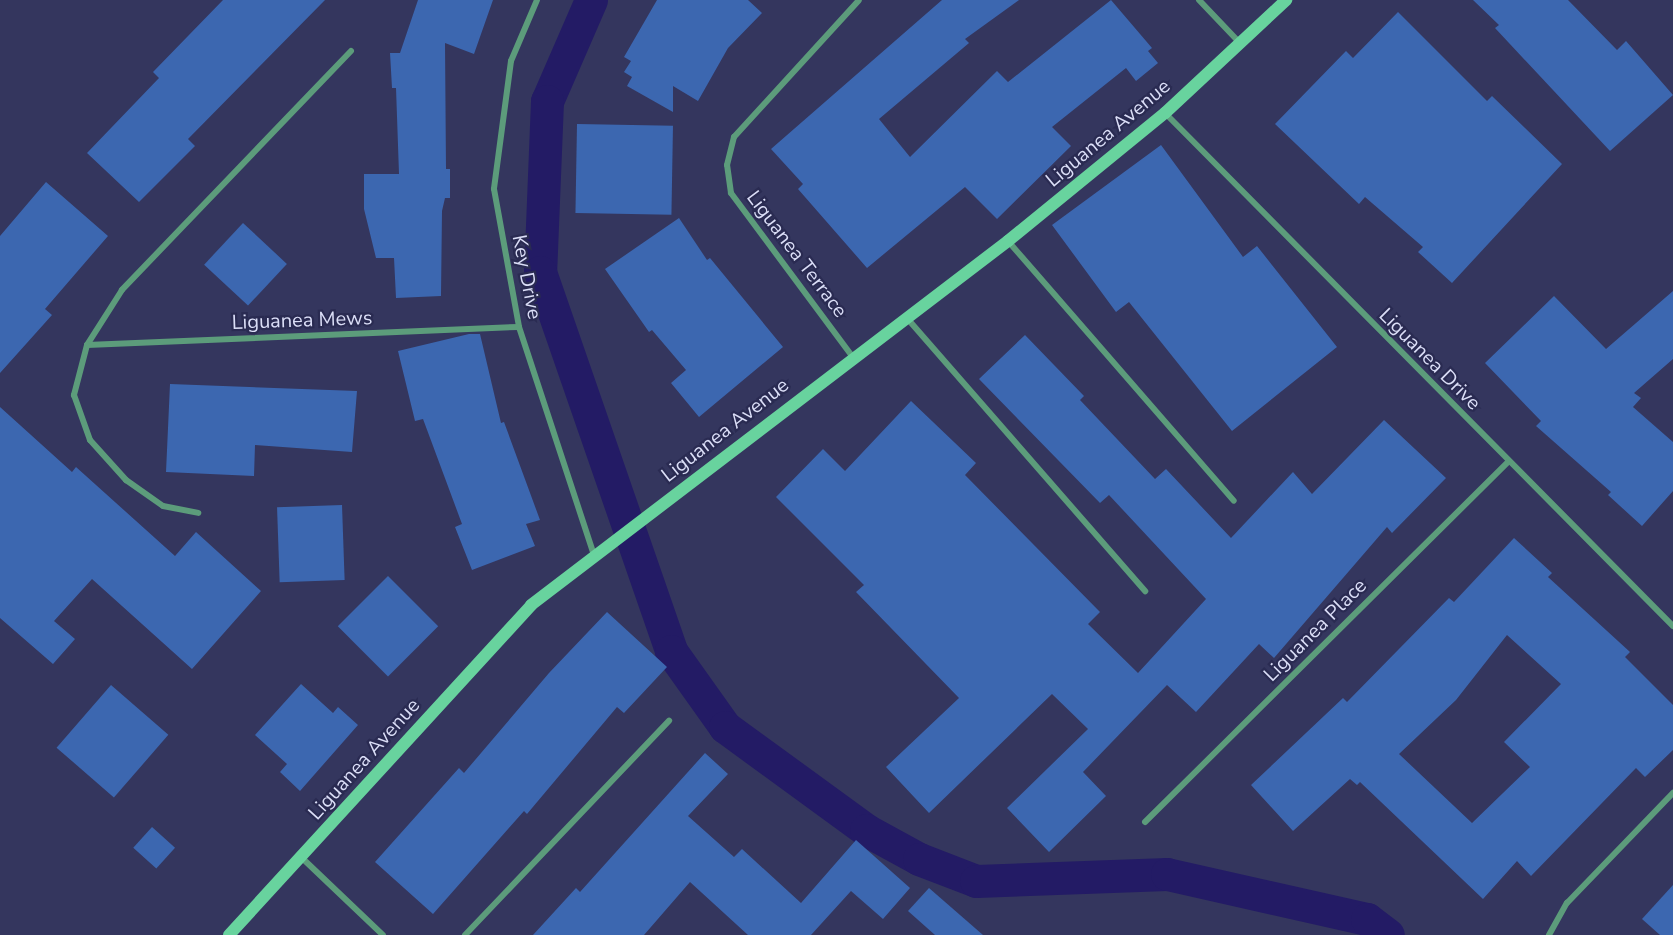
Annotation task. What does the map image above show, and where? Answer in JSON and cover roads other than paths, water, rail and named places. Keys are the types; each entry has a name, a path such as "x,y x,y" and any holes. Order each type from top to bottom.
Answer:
{"main road":[{"name":"Liguanea Avenue","path":"229,935 531,605 852,356 1008,240 1165,114 1286,0"}],"street":[{"name":"Key Drive","path":"537,0 511,61 494,189 519,327 599,551"},
{"name":"Liguanea Terrace","path":"852,356 731,193 727,165 734,137 859,0"},
{"path":"1199,0 1240,43"},
{"path":"198,513 163,506 126,480 90,440 74,395 87,345 122,290 351,51"},
{"name":"Liguanea Drive","path":"1165,114 1673,626"},
{"path":"1008,240 1234,501"},
{"path":"905,317 1145,591"},
{"name":"Liguanea Mews","path":"87,345 519,327"},
{"name":"Liguanea Place","path":"1145,822 1508,462"},
{"path":"465,935 669,720"},
{"path":"1549,935 1567,903 1673,793"},
{"path":"302,857 382,935"}],"waterway":[{"path":"591,0 547,101 540,272 671,651 725,727 866,830 919,859 976,881 1167,874 1367,919 1388,935"}]}
